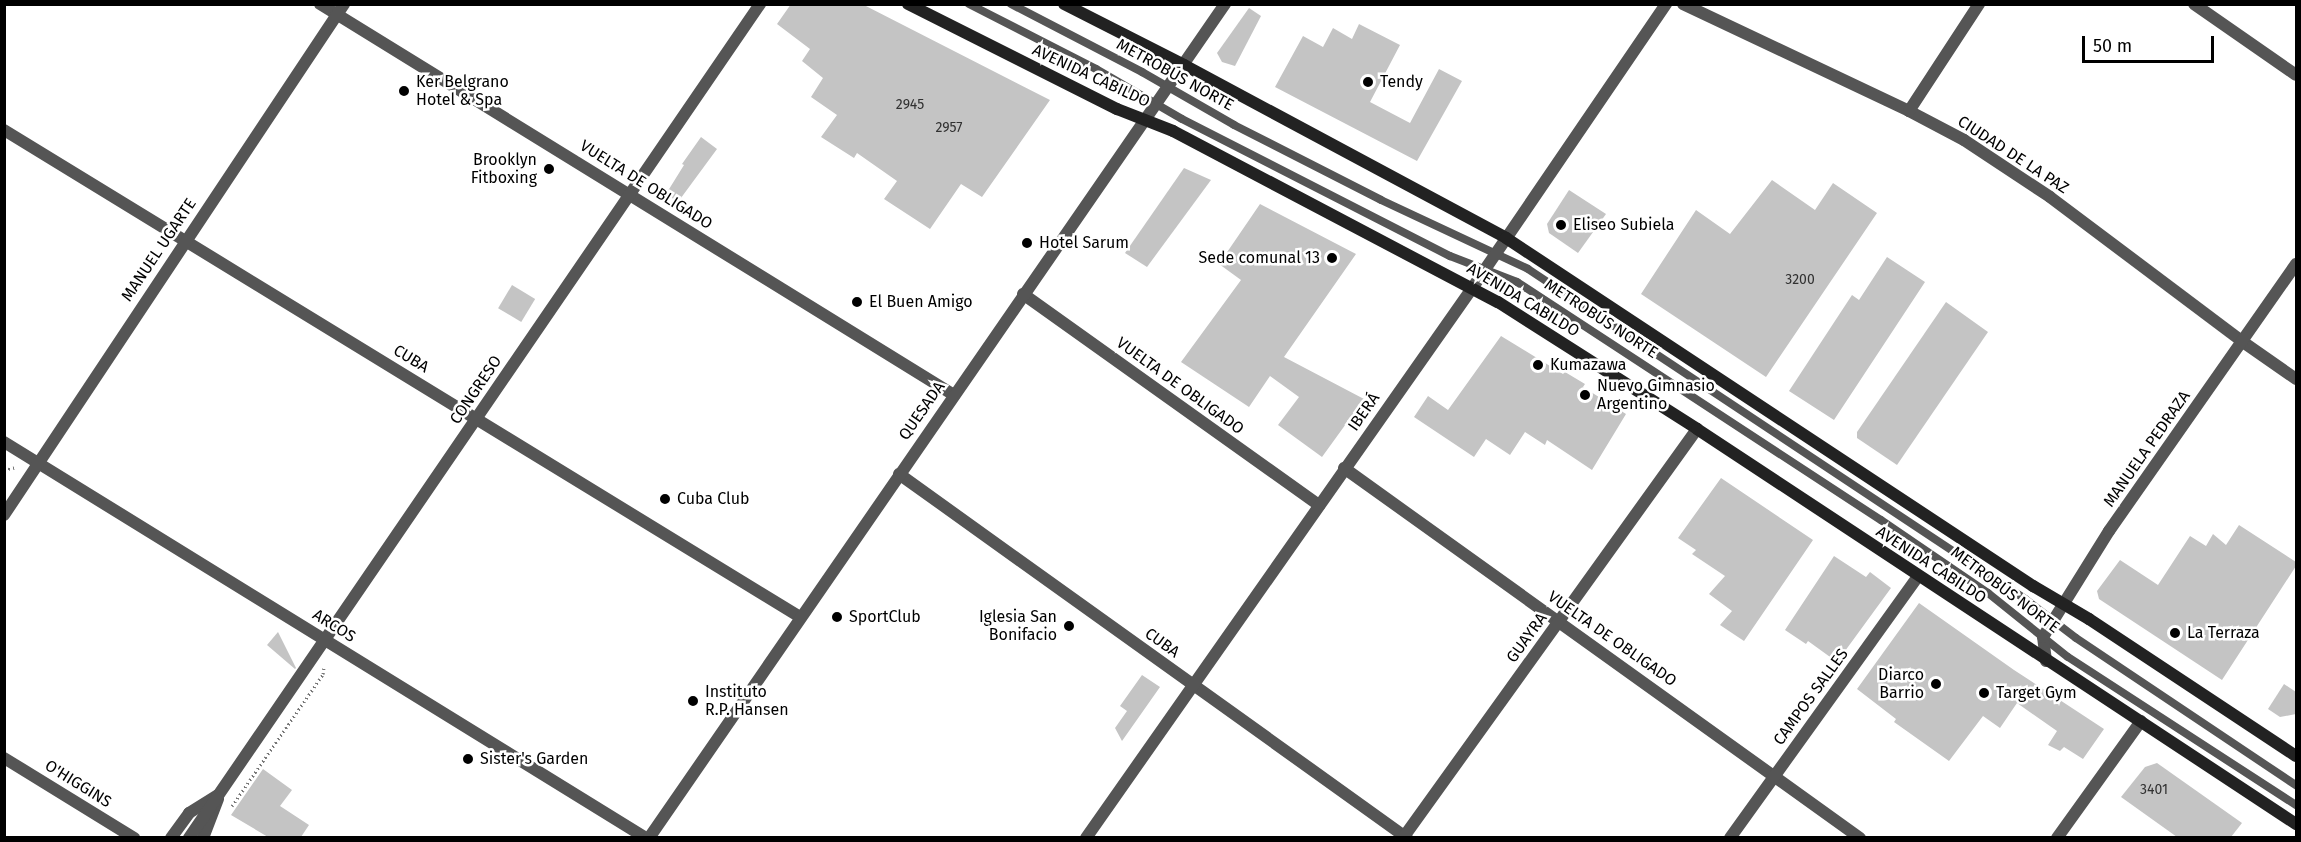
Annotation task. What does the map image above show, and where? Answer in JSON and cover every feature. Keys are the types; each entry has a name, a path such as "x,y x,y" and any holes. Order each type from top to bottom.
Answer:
{"main road":[{"name":"AVENIDA CABILDO","path":"908,4 1117,109 1173,131 1473,287 1697,429 2296,824"},
{"path":"1064,4 1184,65 1506,238 2296,756"}],"street":[{"name":"VUELTA DE OBLIGADO","path":"320,4 341,10 630,195 954,395"},
{"name":"CONGRESO","path":"189,837 760,4"},
{"name":"QUESADA","path":"648,837 1225,4"},
{"name":"IBERÁ","path":"1086,837 1473,287 1666,4"},
{"name":"CIUDAD DE LA PAZ","path":"1683,4 1909,111 1964,140 2050,197 2296,379"},
{"path":"1909,111 1979,4"},
{"path":"2194,4 2296,75"},
{"name":"MANUEL UGARTE","path":"4,515 185,240 341,10"},
{"name":"CUBA","path":"4,130 800,617"},
{"name":"MANUELA PEDRAZA","path":"2043,637 2109,531 2296,264"},
{"name":"VUELTA DE OBLIGADO","path":"1023,294 1319,506"},
{"name":"GUAYRA","path":"1405,837 1697,429"},
{"name":"ARCOS","path":"4,442 648,837"},
{"name":"VUELTA DE OBLIGADO","path":"1344,468 1860,837"},
{"name":"CUBA","path":"899,474 1405,837"},
{"name":"CAMPOS SALLES","path":"1730,837 1918,576"},
{"path":"2043,637 2046,661"},
{"path":"2057,837 2141,721"},
{"name":"O'HIGGINS","path":"4,758 134,837"},
{"name":"CONGRESO","path":"171,837 189,813 219,795"},
{"name":"CONGRESO","path":"203,837 219,795"}],"lane":[{"name":"METROBÚS NORTE","path":"969,4 1450,256 1517,282 1881,520 1988,592 2068,657 2296,805"},
{"name":"METROBÚS NORTE","path":"1011,4 1381,200 1528,269 2054,620 2076,638 2296,785"}],"path":[{"path":"231,809 323,674 325,639"}],"building":[{"path":"791,4 862,4 1050,100 982,197 961,184 930,229 884,199 897,181 857,153 854,158 821,137 837,115 811,97 823,78 802,61 810,49 777,24"},
{"path":"1249,8 1261,16 1235,66 1222,62 1217,53"},
{"path":"1359,24 1400,45 1370,102 1410,123 1439,69 1462,81 1417,161 1275,87 1303,36 1323,47 1333,28 1352,39"},
{"path":"701,137 717,149 678,202 666,194 684,165 682,164"},
{"path":"1184,168 1211,180 1147,267 1125,253"},
{"path":"1772,180 1815,210 1833,183 1877,213 1766,377 1641,294 1696,210 1730,234"},
{"path":"1569,190 1606,214 1578,253 1549,233 1547,224"},
{"path":"1260,204 1356,254 1284,357 1364,399 1322,457 1278,425 1299,397 1270,376 1249,407 1181,362 1241,280 1219,264"},
{"path":"1887,257 1925,282 1834,420 1789,391 1852,295 1859,300"},
{"path":"512,285 535,299 521,322 498,308"},
{"path":"1946,302 1988,332 1897,465 1857,438 1857,432"},
{"path":"1501,336 1563,374 1565,372 1585,384 1583,387 1626,414 1592,470 1547,440 1545,445 1525,432 1510,455 1486,439 1474,457 1414,417 1428,396 1448,410"},
{"path":"1721,478 1813,540 1744,641 1720,625 1732,611 1709,594 1725,576 1692,554 1696,550 1678,538"},
{"path":"2239,525 2296,562 2296,566 2222,680 2099,599 2097,591 2120,560 2158,585 2190,536 2206,546 2213,534 2226,545"},
{"path":"1834,556 1866,577 1870,572 1891,588 1837,662 1808,641 1806,644 1785,630"},
{"path":"1919,603 2014,670 2104,729 2083,759 2064,747 2060,751 2048,745 2057,731 2017,703 2000,728 1983,716 1949,761 1894,722 1896,719 1857,689"},
{"path":"278,632 296,668 295,669 267,645"},
{"path":"1142,675 1160,687 1122,741 1115,728 1127,711 1120,706"},
{"path":"2284,684 2296,692 2296,714 2280,717 2268,709"},
{"path":"2157,763 2242,823 2231,837 2177,837 2121,797 2145,767"},
{"path":"263,769 292,790 280,806 309,825 301,837 268,837 231,815"}],"place":[{"name":"Tendy","path":"1368,82"},
{"name":"Ker Belgrano Hotel & Spa","path":"404,91"},
{"name":"Brooklyn Fitboxing","path":"549,169"},
{"name":"Eliseo Subiela","path":"1561,225"},
{"name":"Hotel Sarum","path":"1027,243"},
{"name":"Sede comunal 13","path":"1332,258"},
{"name":"El Buen Amigo","path":"857,302"},
{"name":"Kumazawa","path":"1538,365"},
{"name":"Nuevo Gimnasio Argentino","path":"1585,395"},
{"name":"Cuba Club","path":"665,499"},
{"name":"SportClub","path":"837,617"},
{"name":"Iglesia San Bonifacio","path":"1069,626"},
{"name":"La Terraza","path":"2175,633"},
{"name":"Diarco Barrio","path":"1936,684"},
{"name":"Target Gym","path":"1984,693"},
{"name":"Instituto R.P. Hansen","path":"693,701"},
{"name":"Sister's Garden","path":"468,759"}]}
